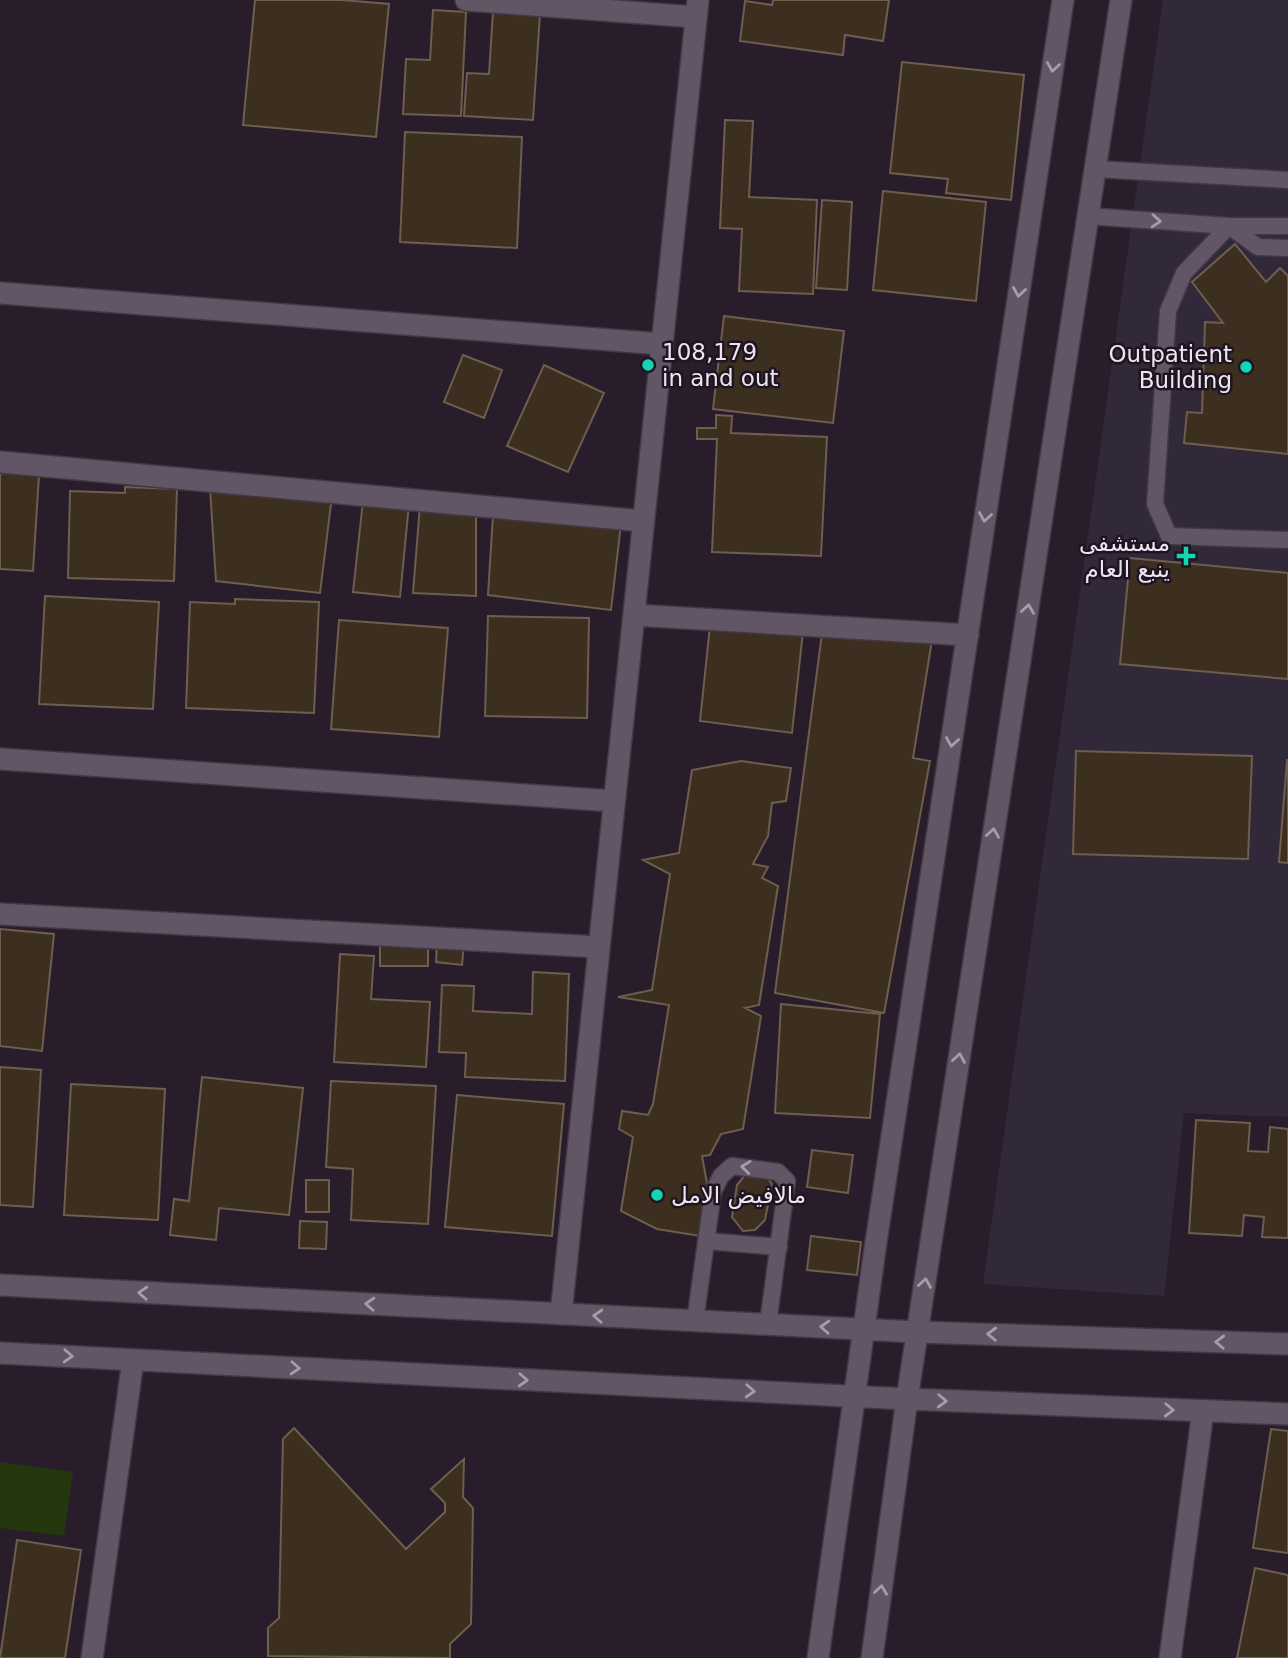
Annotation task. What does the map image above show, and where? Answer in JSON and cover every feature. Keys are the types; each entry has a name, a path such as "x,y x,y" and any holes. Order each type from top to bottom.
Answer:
{"street":[{"path":"466,0 697,9 561,1314"},
{"path":"818,1658 864,1329 1063,0"},
{"path":"872,1658 917,1332 1121,0"},
{"path":"0,293 662,344"},
{"path":"0,463 643,521"},
{"path":"634,615 968,635"},
{"path":"0,759 614,801"},
{"path":"0,914 599,947"},
{"path":"0,1285 917,1332 1288,1344"},
{"path":"0,1353 855,1397 1288,1414"},
{"path":"92,1658 133,1360"},
{"path":"1170,1658 1203,1411"}],"lane":[{"path":"1095,169 1288,180"},
{"path":"1088,216 1229,226 1288,226"},
{"path":"1229,226 1258,247 1288,248"},
{"path":"1229,226 1184,273 1168,310 1155,504 1169,536 1288,540"},
{"path":"695,1321 713,1192 721,1176 732,1166 778,1172 787,1181 768,1324"},
{"path":"706,1241 779,1247"}],"shaded area":[{"name":"مستشفى ينبع العام","path":"1163,0 1288,0 1288,1117 1184,1113 1164,1296 983,1284"}],"green space":[{"path":"0,1462 73,1472 64,1536 0,1528"}],"building":[{"path":"255,0 342,0 389,4 376,137 243,125"},
{"path":"773,0 889,0 883,41 845,35 843,55 740,41 745,1 772,5"},
{"path":"433,10 466,12 461,116 403,114 406,59 430,60"},
{"path":"493,11 540,14 533,120 464,116 467,73 489,74"},
{"path":"902,62 1024,75 1011,200 946,193 948,179 890,173"},
{"path":"725,120 753,121 749,197 817,200 813,294 739,291 742,229 720,228"},
{"path":"405,132 522,137 517,248 400,242"},
{"path":"883,191 986,202 976,301 873,290"},
{"path":"822,200 852,202 847,290 816,288"},
{"name":"Outpatient Building","path":"1235,244 1266,282 1280,268 1288,276 1288,454 1184,443 1187,412 1202,413 1205,322 1223,323 1192,282"},
{"path":"724,316 844,331 833,423 713,409"},
{"path":"463,355 502,370 484,418 444,402"},
{"path":"544,365 604,393 568,472 507,446"},
{"path":"716,415 732,416 731,433 827,437 821,556 712,552 717,439 697,439 697,428 716,428"},
{"path":"0,473 39,475 33,571 0,569"},
{"path":"125,487 177,489 174,581 68,578 70,491 125,493"},
{"path":"210,488 332,496 320,593 216,581"},
{"path":"363,501 409,504 400,597 353,592"},
{"path":"420,505 476,514 476,596 413,593"},
{"path":"493,515 621,524 611,610 488,595"},
{"path":"1130,558 1288,573 1288,679 1120,664"},
{"path":"45,596 159,602 153,709 39,704"},
{"path":"235,599 319,602 314,713 186,708 190,602 235,604"},
{"path":"488,616 589,618 587,718 485,716"},
{"path":"339,620 448,628 439,737 331,729"},
{"path":"710,626 803,631 792,733 700,721"},
{"path":"822,633 932,640 913,758 930,761 884,1013 775,993"},
{"path":"1076,751 1252,756 1248,859 1073,854"},
{"path":"1288,760 1288,863 1279,862"},
{"path":"741,761 791,768 786,801 772,803 768,836 753,864 768,867 762,878 778,886 759,1005 745,1008 761,1016 743,1129 721,1134 710,1155 702,1156 712,1211 700,1236 657,1229 621,1211 633,1137 619,1129 622,1111 648,1115 653,1104 669,1005 618,997 652,990 670,874 643,860 679,853 692,770"},
{"path":"0,929 54,934 42,1051 0,1046"},
{"path":"380,941 428,941 428,966 380,966"},
{"path":"437,942 464,945 462,965 436,962"},
{"path":"340,954 374,956 371,999 430,1002 426,1067 334,1062"},
{"path":"533,972 569,974 565,1081 465,1077 466,1053 439,1052 442,985 474,986 473,1011 532,1014"},
{"path":"781,1004 880,1014 870,1118 775,1113"},
{"path":"0,1067 41,1070 33,1207 0,1205"},
{"path":"202,1077 303,1088 289,1215 219,1208 216,1240 170,1235 174,1199 189,1201"},
{"path":"331,1081 436,1086 428,1224 351,1220 353,1169 326,1167"},
{"path":"71,1084 165,1089 158,1220 64,1215"},
{"path":"457,1095 564,1104 552,1236 445,1227"},
{"path":"1196,1120 1250,1123 1248,1151 1268,1152 1270,1127 1288,1129 1288,1238 1262,1237 1264,1217 1244,1215 1242,1236 1189,1233"},
{"path":"812,1150 853,1155 848,1193 807,1187"},
{"path":"746,1174 764,1174 772,1184 765,1220 755,1230 743,1231 732,1217 737,1185"},
{"path":"306,1180 329,1180 329,1212 306,1212"},
{"path":"300,1221 327,1222 326,1249 299,1248"},
{"path":"811,1236 861,1242 857,1275 807,1270"},
{"path":"294,1428 406,1549 445,1512 445,1503 431,1489 464,1459 463,1497 473,1508 471,1624 450,1644 450,1658 268,1656 268,1628 279,1618 283,1439"},
{"path":"1271,1429 1288,1431 1288,1553 1253,1548"},
{"path":"17,1540 81,1550 65,1658 0,1658"},
{"path":"1255,1568 1288,1575 1288,1658 1237,1658"}],"place":[{"name":"108,179 in and out","path":"648,365"},
{"name":"Outpatient Building","path":"1246,367"},
{"name":"مستشفى ينبع العام","path":"1186,556"},
{"name":"مالافيض الامل","path":"657,1195"}]}
